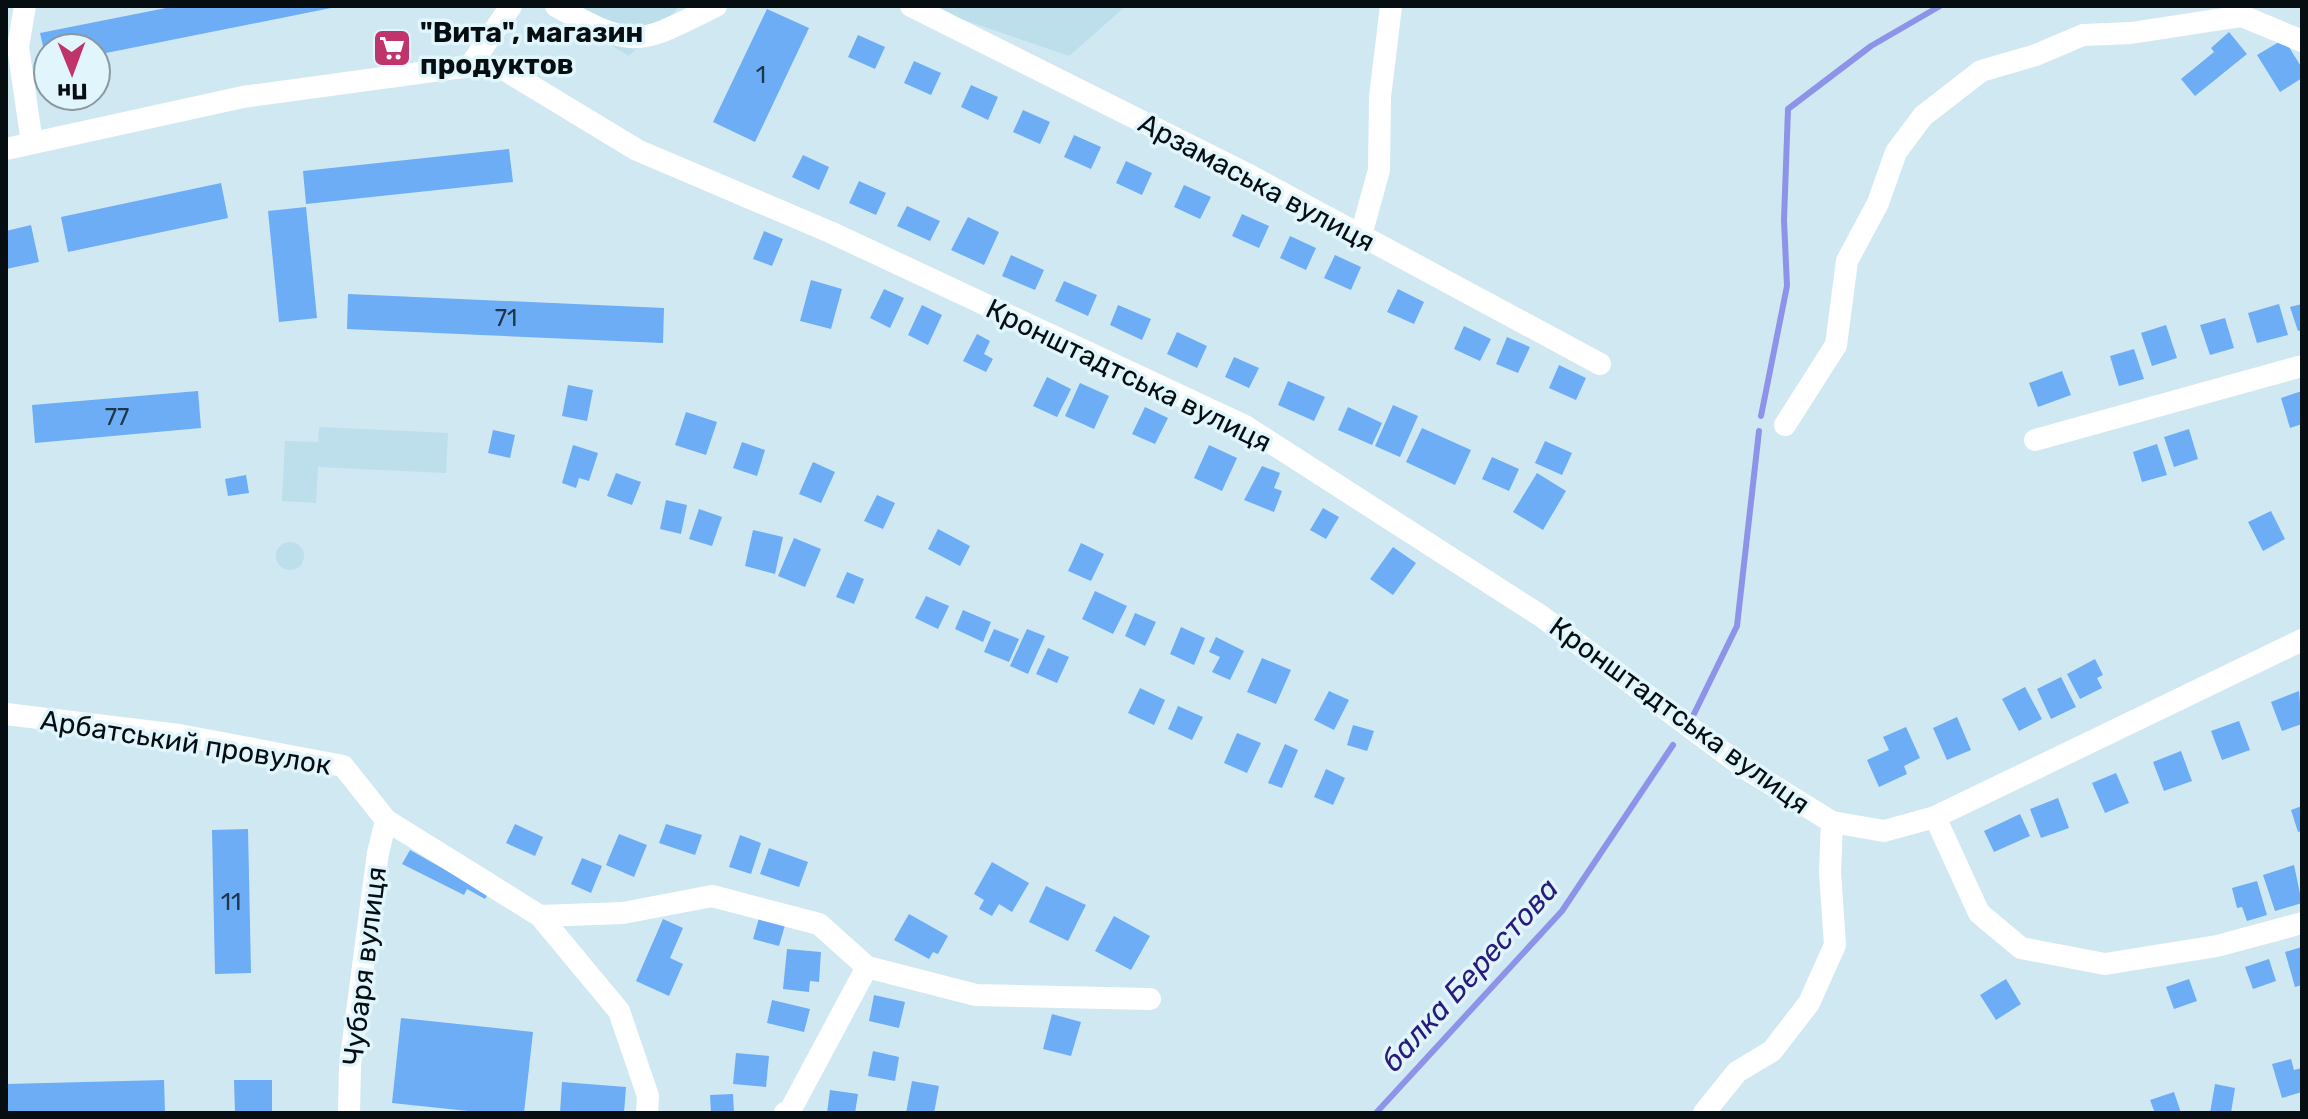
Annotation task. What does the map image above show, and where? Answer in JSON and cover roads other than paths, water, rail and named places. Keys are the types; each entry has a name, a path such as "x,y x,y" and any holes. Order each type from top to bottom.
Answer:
{"street":[{"path":"25,6 18,47 32,143"},
{"path":"470,66 511,6"},
{"path":"556,6 623,37 643,39 663,34 716,6"},
{"name":"Арзамаська вулиця","path":"911,6 1247,174 1600,364"},
{"path":"1361,235 1379,170 1380,97 1391,6"},
{"path":"1785,425 1836,345 1847,261 1878,203 1896,152 1923,116 1981,71 2036,55 2083,35 2185,26 2242,16 2302,41"},
{"name":"Кронштадтська вулиця","path":"6,149 243,97 470,66 500,67 637,150 830,232 1245,426 1541,616 1746,769 1832,822 1884,831 1935,817 2302,640"},
{"path":"2035,440 2302,366"},
{"name":"Арбатський провулок","path":"6,714 179,735 343,766 386,820 540,916 619,1011 648,1096 647,1113"},
{"path":"1935,817 1979,913 2021,948 2105,964 2217,946 2302,923"},
{"name":"Чубаря вулиця","path":"349,1113 350,1065 378,853 386,820"},
{"path":"1704,1113 1737,1072 1772,1051 1809,1003 1835,945 1830,872 1832,822"},
{"path":"540,916 623,913 712,896 819,924 867,967 976,995 1150,999"},
{"path":"785,1113 791,1109 867,967"}],"waterway":[{"name":"балка Берестова","path":"1761,416 1787,286 1784,220 1788,109 1871,46 1940,6"},
{"name":"балка Берестова","path":"1692,718 1737,626 1759,431"},
{"name":"балка Берестова","path":"1376,1113 1562,911 1673,745"}],"place":[{"name":"\"Вита\", магазин продуктов","path":"392,48"}]}
